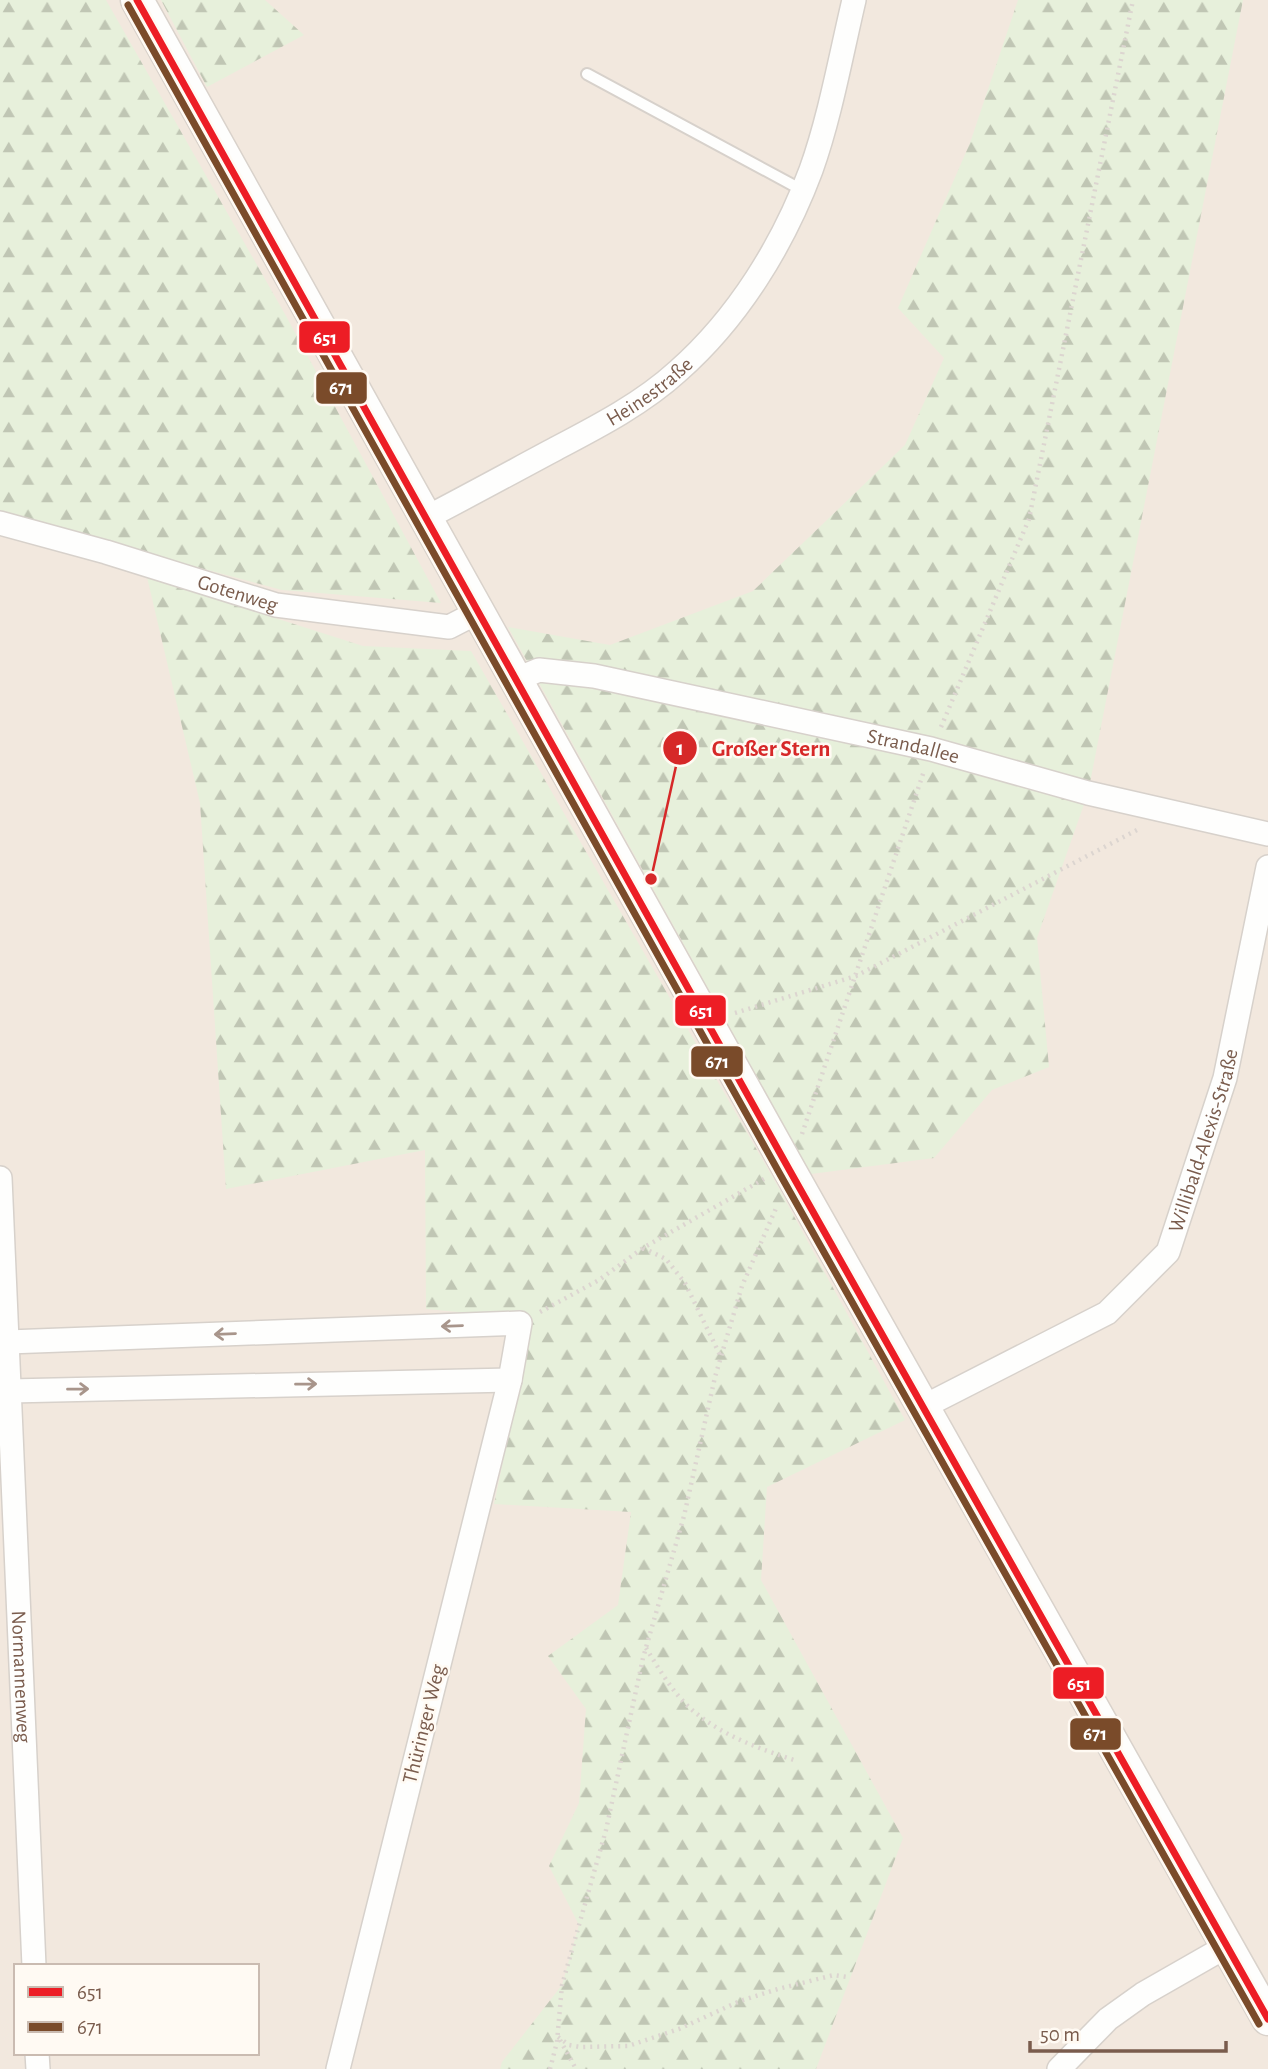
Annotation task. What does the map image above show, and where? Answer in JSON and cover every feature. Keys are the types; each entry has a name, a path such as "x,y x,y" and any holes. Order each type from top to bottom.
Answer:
{"street":[{"path":"136,0 480,611 790,1171 1268,2019"},
{"name":"Heinestraße","path":"426,518 600,425 643,398 678,372 743,299 789,221 802,190 818,145 854,0"},
{"name":"Gotenweg","path":"0,523 106,552 276,605 449,627 480,611"},
{"name":"Strandallee","path":"517,679 539,670 594,676 931,749 1088,793 1268,834"},
{"name":"Willibald-Alexis-Straße","path":"923,1407 1107,1313 1168,1252 1225,1078 1268,867"},
{"name":"Normannenweg","path":"0,1178 34,1964"},
{"path":"8,1342 520,1323"},
{"name":"Thüringer Weg","path":"338,2069 510,1380 520,1323"},
{"path":"10,1391 510,1380"},
{"path":"1059,2069 1108,2018 1143,1994 1227,1946"}],"lane":[{"path":"587,74 802,190"}],"path":[{"path":"550,2069 558,2036 562,1985 606,1830 646,1648 684,1516 721,1356 742,1286 780,1200 931,749 1029,519 1133,0"},
{"path":"707,1021 856,976 1171,812"},
{"path":"520,1323 599,1280 643,1248 761,1181 790,1171"},
{"path":"643,1248 666,1259 685,1283 721,1356"},
{"path":"646,1648 689,1707 707,1722 748,1745 797,1761"},
{"path":"558,2036 569,2045 580,2048 628,2046 679,2029 740,2001 778,1989 834,1975 847,1977"},
{"path":"558,2036 576,2069"}],"shaded area":[{"path":"0,0 1268,0 1268,2069 0,2069"}],"green space":[{"path":"0,0 106,0 286,316 441,603 282,590 111,544 0,518"},
{"path":"161,0 265,0 304,35 207,87"},
{"path":"1018,0 1243,0 1088,793 1037,938 1049,1067 992,1090 934,1158 811,1174 508,627 610,645 753,591 905,445 944,358 898,308 970,143"},
{"path":"147,577 363,646 471,651 777,1185 905,1420 767,1487 761,1580 903,1838 816,2069 500,2069 502,2062 562,1985 579,1925 549,1866 579,1803 586,1709 548,1656 618,1605 631,1512 494,1504 533,1319 426,1309 425,1150 226,1189 200,803"}],"transit line":[{"name":"651","path":"137,0 790,1171 1268,2019"},
{"name":"671","path":"128,5 781,1176 1259,2024"}],"place":[{"name":"Großer Stern","path":"651,879"}]}
